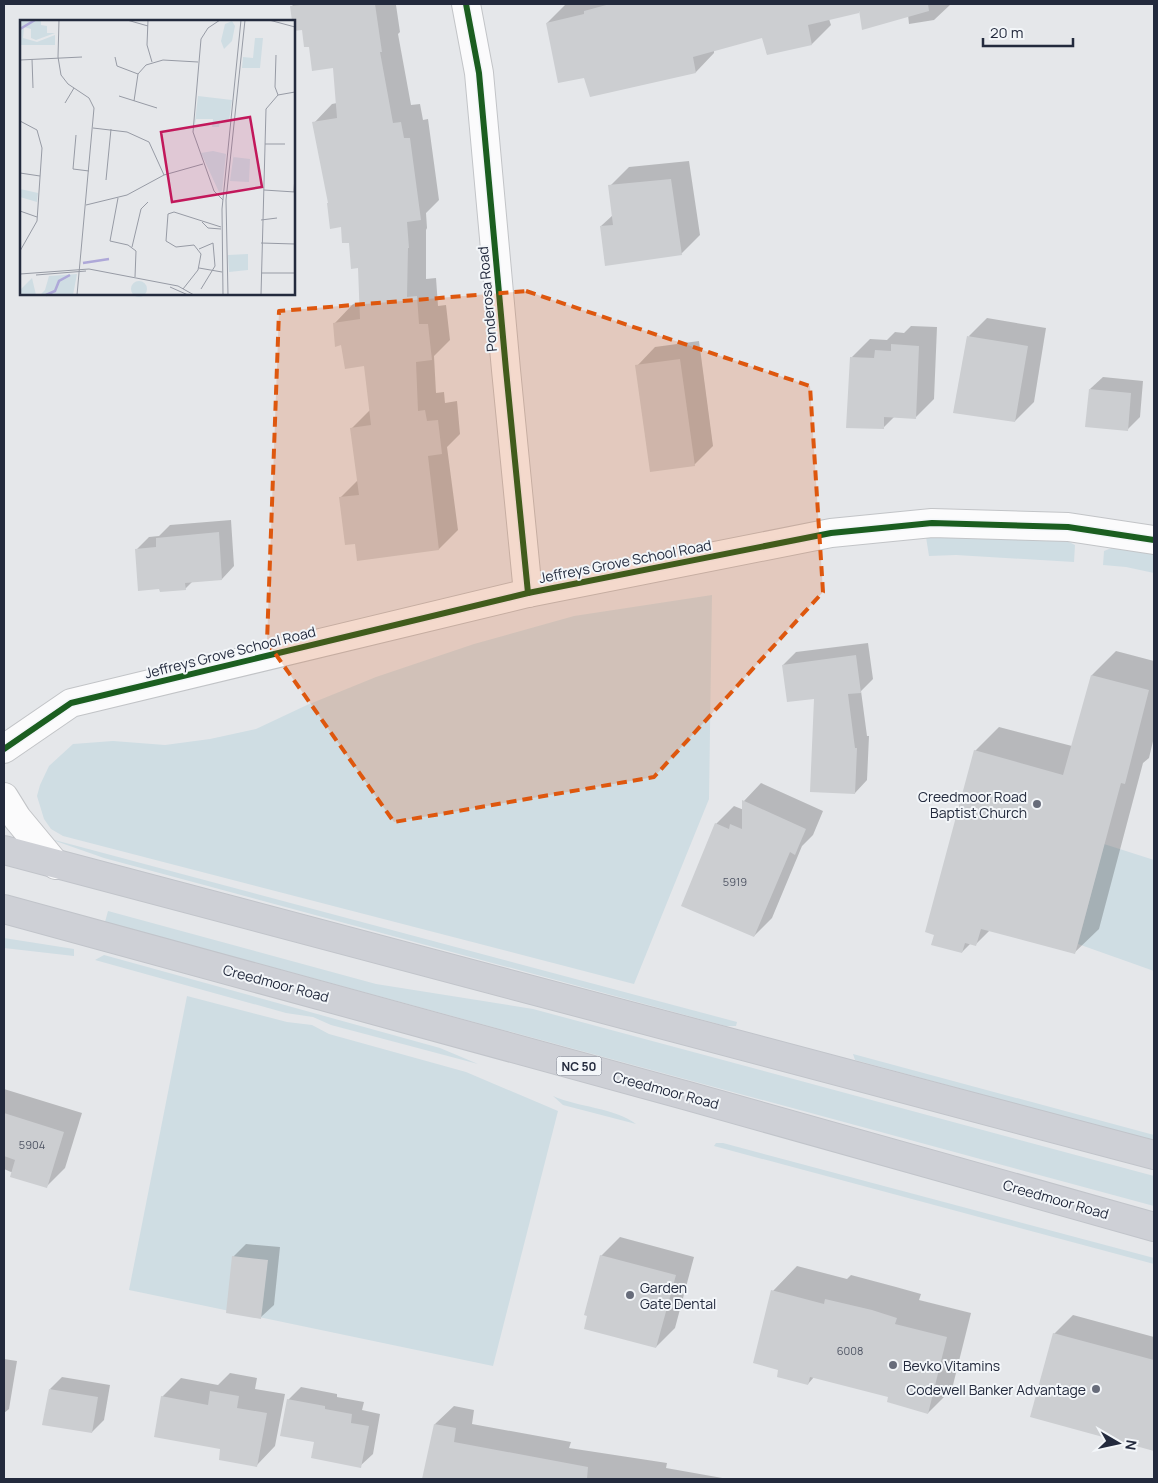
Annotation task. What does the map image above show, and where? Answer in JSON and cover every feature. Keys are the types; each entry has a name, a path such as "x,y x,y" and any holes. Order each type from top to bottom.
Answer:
{"main road":[{"path":"4,850 1154,1155"},
{"name":"Creedmoor Road","path":"4,909 698,1098 1154,1227"}],"street":[{"name":"Ponderosa Road","path":"466,4 479,73 528,593"},
{"name":"Jeffreys Grove School Road","path":"4,749 71,703 528,593 831,533 932,523 1068,527 1154,540"},
{"path":"4,797 17,818 56,865"}],"highlighted area":[{"path":"526,291 810,386 823,592 654,777 394,822 267,642 279,311"}],"shaded area":[{"path":"961,535 1061,538 1075,545 1074,562 956,555 929,556 926,537"},
{"path":"1119,545 1154,551 1154,573 1126,567 1103,565 1104,551"},
{"path":"712,595 709,799 634,984 63,836 51,829 44,819 37,796 40,785 49,766 73,744 113,741 165,745 210,739 256,729 307,705 376,677 474,644 574,616"},
{"path":"47,838 737,1022 736,1026 726,1026 104,858"},
{"path":"1104,844 1154,860 1154,971 1078,944"},
{"path":"108,911 376,984 533,1009 1154,1176 1154,1206 105,922"},
{"path":"4,938 74,949 74,956 4,948"},
{"path":"104,955 440,1048 478,1064 331,1025 313,1017 286,1013 95,960"},
{"path":"187,996 287,1022 312,1025 329,1034 466,1072 558,1111 493,1366 129,1290"},
{"path":"853,1054 1154,1135 1154,1141 855,1060"},
{"path":"553,1096 618,1114 636,1124 563,1105"},
{"path":"716,1143 723,1143 1154,1258 1154,1264 714,1146"}],"building":[{"path":"310,4 375,4 382,52 380,52 393,123 401,122 404,138 410,138 421,220 407,222 409,248 407,297 417,296 419,324 428,324 432,360 416,362 418,411 425,410 427,421 438,420 442,454 428,456 439,550 357,561 355,544 345,545 339,497 359,495 350,428 371,425 364,366 345,369 341,345 335,347 333,323 360,319 358,268 351,269 349,243 342,243 341,227 330,229 328,203 312,122 337,118 333,68 312,71 309,47 304,47 302,30 295,31 295,20 292,20 290,6"},
{"path":"610,4 928,4 929,11 862,30 859,10 859,13 808,25 812,45 767,55 762,38 693,57 696,73 590,97 584,78 558,83 546,23 584,14 584,11"},
{"path":"671,179 682,255 605,266 600,226 613,225 608,185"},
{"path":"967,336 1028,346 1015,422 953,413"},
{"path":"891,344 919,346 916,419 884,417 884,429 846,428 850,357 874,358 875,350 891,351"},
{"path":"680,359 695,466 650,472 635,365"},
{"path":"1089,389 1131,393 1128,431 1085,427"},
{"path":"219,532 222,580 185,583 186,590 160,592 159,589 138,591 135,549 156,547 156,538"},
{"path":"856,655 861,693 848,694 855,748 857,748 855,794 810,792 814,699 787,702 782,665"},
{"name":"Creedmoor Road Baptist Church","path":"1091,675 1149,690 1125,784 1121,783 1075,954 981,929 976,946 965,943 962,953 931,945 934,935 925,932 974,750 1063,775"},
{"path":"742,800 806,829 795,855 790,852 754,937 681,906 715,823 729,829 730,824 742,829"},
{"path":"4,1113 64,1132 47,1188 10,1177 15,1160 4,1156"},
{"name":"Garden Gate Dental","path":"600,1255 676,1275 656,1348 584,1329 587,1316 584,1315"},
{"path":"232,1256 268,1260 261,1319 226,1313"},
{"path":"771,1290 824,1304 825,1299 872,1310 897,1318 895,1324 947,1337 928,1414 887,1402 888,1397 810,1377 808,1385 777,1377 778,1370 753,1363"},
{"name":"Codewell Banker Advantage","path":"1053,1333 1154,1360 1154,1451 1030,1417"},
{"path":"49,1389 98,1397 92,1433 42,1425"},
{"path":"210,1391 239,1396 237,1408 267,1413 257,1467 219,1460 220,1449 154,1437 161,1396 208,1405"},
{"path":"287,1399 325,1406 325,1409 352,1414 351,1423 369,1426 361,1468 311,1458 314,1442 280,1436"},
{"path":"434,1424 456,1428 454,1442 588,1467 587,1479 422,1479"}],"cycle path":[{"path":"466,4 479,73 528,593"},
{"path":"4,749 71,703 528,593 831,533 932,523 1068,527 1154,540"}],"place":[{"name":"Creedmoor Road Baptist Church","path":"1037,804"},
{"name":"Garden Gate Dental","path":"630,1295"},
{"name":"Bevko Vitamins","path":"893,1365"},
{"name":"Codewell Banker Advantage","path":"1096,1389"}]}
